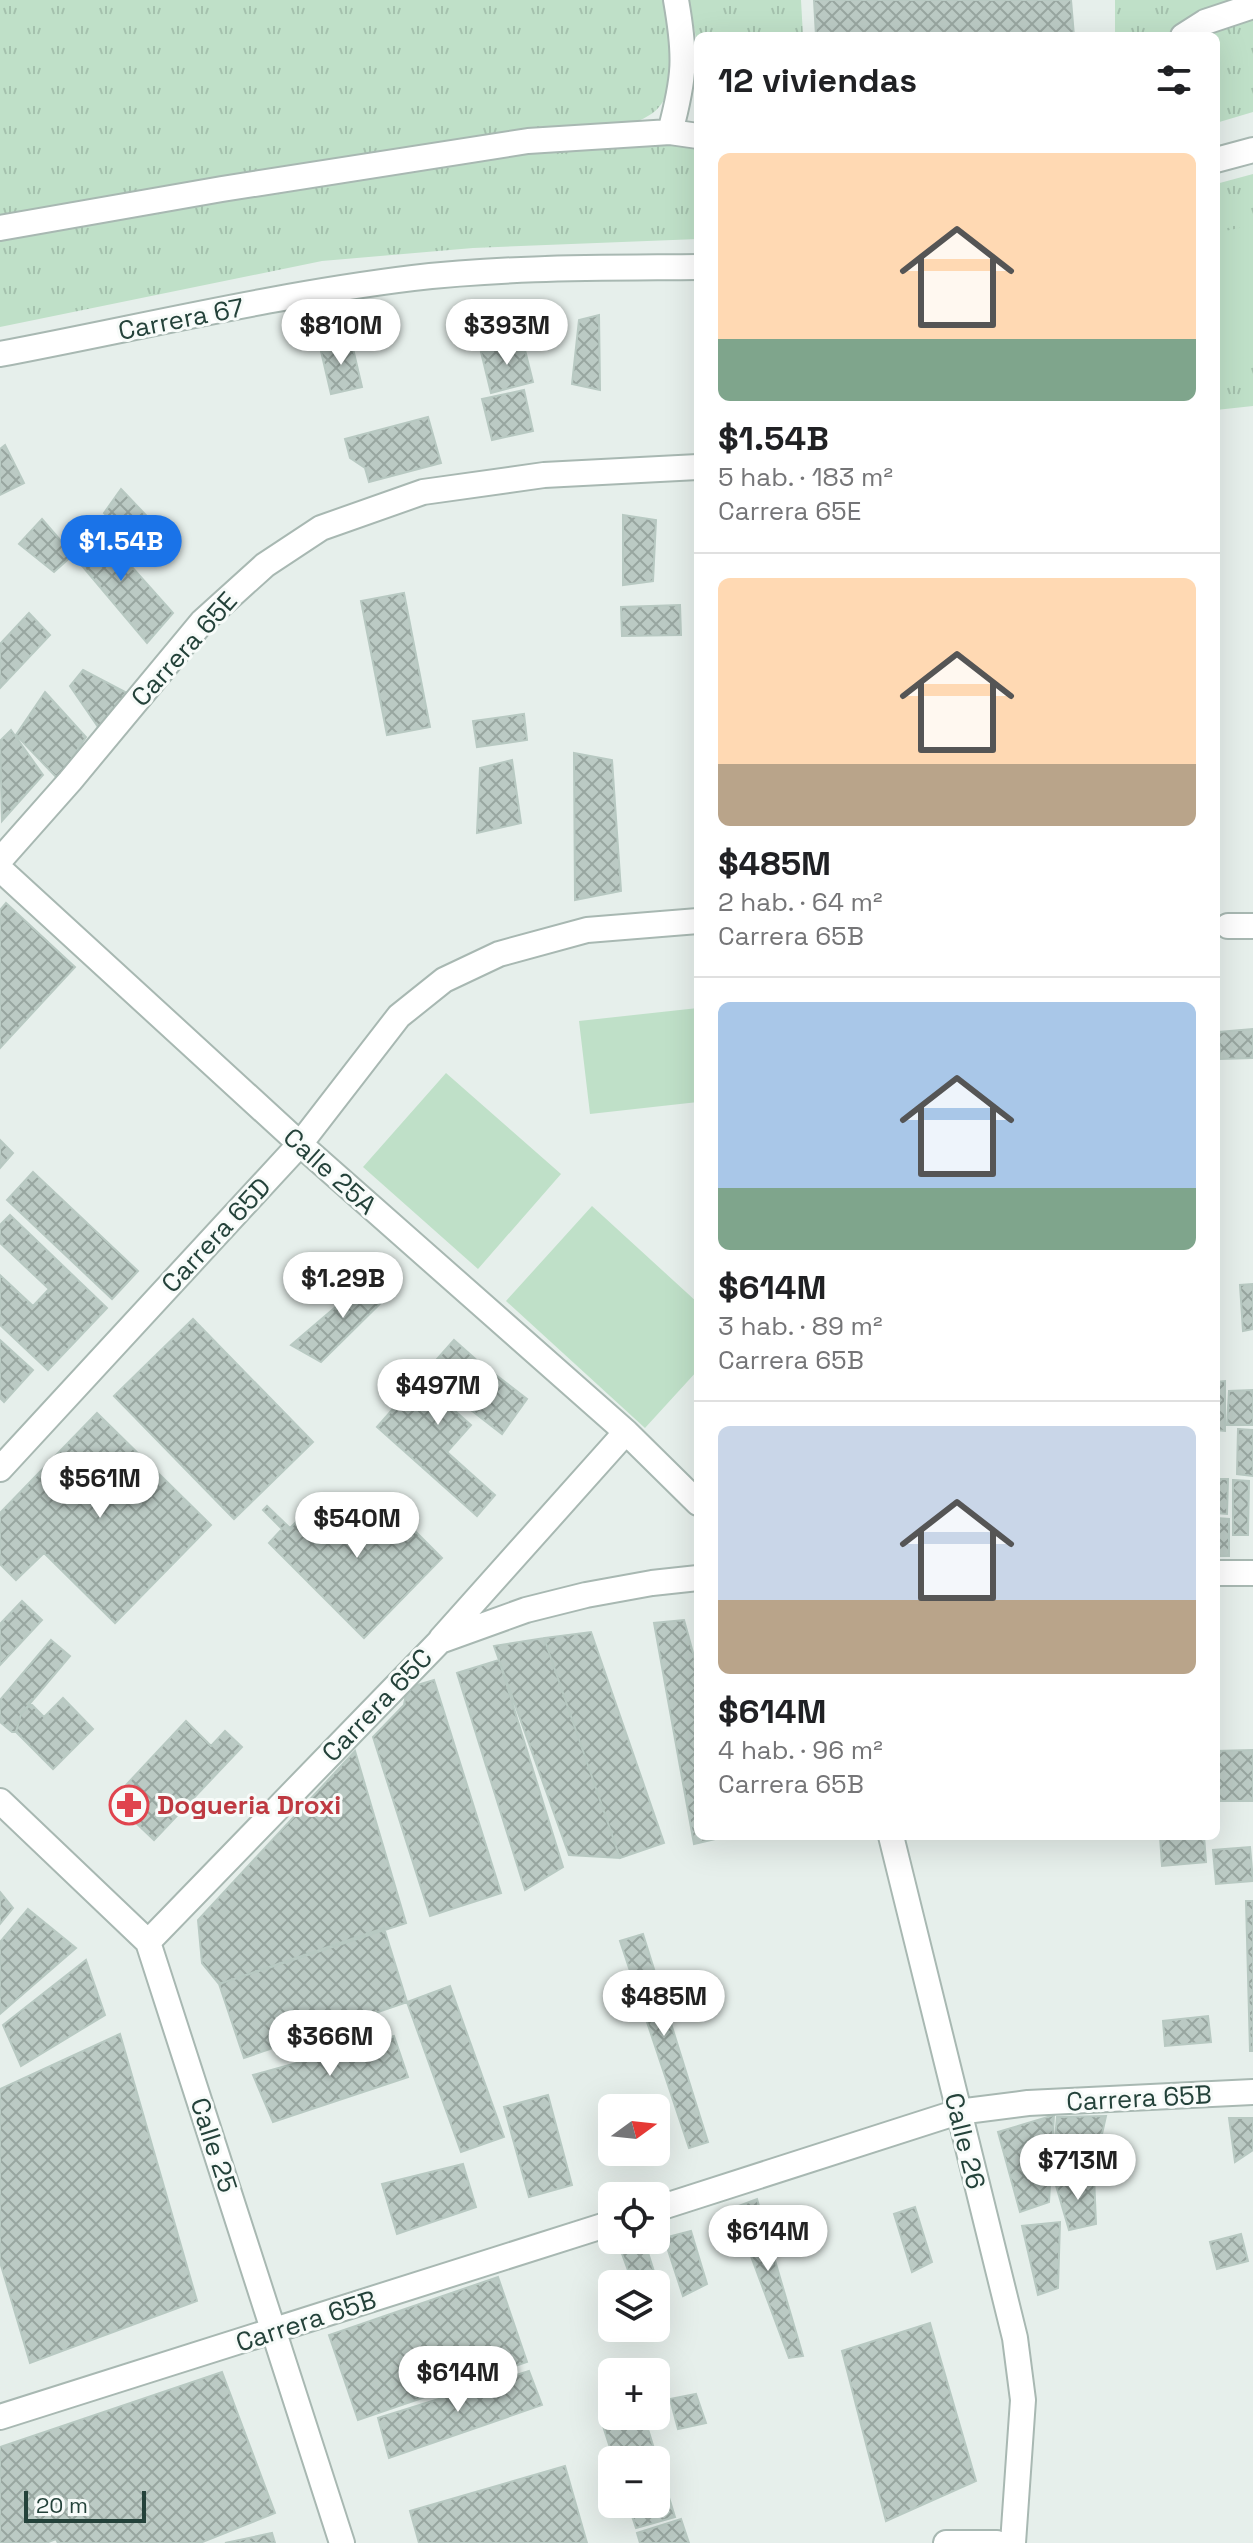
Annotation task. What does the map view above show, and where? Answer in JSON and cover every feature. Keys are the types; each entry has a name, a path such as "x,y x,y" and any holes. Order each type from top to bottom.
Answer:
{"street":[{"path":"670,132 684,66 684,43 676,0"},
{"path":"1189,32 1205,22 1253,6"},
{"path":"0,228 237,186 528,141 670,132 694,135"},
{"path":"1220,159 1253,150"},
{"name":"Carrera 67","path":"0,354 295,296 414,278 551,268 694,267"},
{"name":"Carrera 65E","path":"0,860 202,622 265,565 321,528 423,492 544,475 694,467"},
{"name":"Calle 25A","path":"0,869 300,1144 626,1432 694,1499"},
{"name":"Carrera 65D","path":"0,1469 300,1144 399,1016 444,980 499,954 587,930 694,921"},
{"path":"1228,926 1253,926"},
{"name":"Carrera 65C","path":"148,1942 440,1641 626,1432"},
{"path":"1220,1573 1253,1573"},
{"name":"Carrera 65C","path":"440,1641 526,1610 586,1595 694,1578"},
{"name":"Calle 25","path":"0,1801 148,1942 342,2543"},
{"name":"Calle 26","path":"892,1840 1015,2338 1023,2400 1013,2543"},
{"name":"Carrera 65B","path":"670,2205 958,2112 1028,2103 1253,2092"},
{"name":"Carrera 65B","path":"0,2417 598,2228"},
{"path":"946,2543 997,2543"}],"green space":[{"path":"0,0 667,0 672,70 666,96 659,107 626,126 0,219"},
{"path":"689,0 801,0 803,32 695,32"},
{"path":"1115,0 1249,0 1183,32 1115,32"},
{"path":"1253,13 1253,112 1220,122 1220,32 1203,32"},
{"path":"694,143 694,239 473,248 322,261 0,327 0,233 530,147"},
{"path":"1253,174 1253,406 1220,410 1220,183"},
{"path":"1253,225 1253,356 1220,362 1220,232"},
{"path":"694,1008 694,1102 590,1114 579,1021"},
{"path":"446,1073 561,1174 478,1269 363,1167"},
{"path":"592,1206 694,1299 694,1374 645,1428 506,1301"}],"building":[{"path":"814,0 1071,0 1074,32 816,32"},
{"path":"599,315 600,390 572,384 579,320"},
{"path":"351,340 362,387 331,394 320,347"},
{"path":"523,342 533,382 491,393 481,352"},
{"path":"524,390 533,431 492,440 482,399"},
{"path":"428,417 441,463 369,482 365,468 350,458 345,439"},
{"path":"5,445 24,483 0,495 0,449"},
{"path":"121,489 162,532 144,549 104,513"},
{"path":"623,515 656,520 653,581 623,585"},
{"path":"42,519 73,555 54,572 19,544"},
{"path":"89,519 173,613 147,643 73,555"},
{"path":"404,593 430,727 387,735 361,601"},
{"path":"680,605 681,635 622,636 621,607"},
{"path":"29,613 50,635 0,688 0,644"},
{"path":"83,670 129,694 98,727 70,686"},
{"path":"45,692 86,737 58,779 16,735"},
{"path":"524,714 527,740 477,747 473,721"},
{"path":"11,730 43,775 2,821 0,741"},
{"path":"574,753 612,760 621,891 575,900"},
{"path":"512,760 521,823 477,833 480,768"},
{"path":"6,903 75,967 0,1048 0,910"},
{"path":"1253,1029 1253,1058 1220,1059 1220,1032"},
{"path":"0,1140 13,1153 0,1168"},
{"path":"33,1172 138,1271 112,1299 7,1200"},
{"path":"10,1215 107,1308 48,1370 0,1325 0,1275 33,1306 49,1289 0,1243 0,1225"},
{"path":"359,1283 400,1284 321,1362 291,1345 352,1293"},
{"path":"1253,1284 1253,1329 1243,1331 1240,1285"},
{"path":"193,1319 313,1442 234,1519 114,1396"},
{"path":"0,1340 33,1370 4,1402 0,1398"},
{"path":"454,1340 480,1363 445,1402 471,1425 447,1452 495,1495 477,1516 377,1427"},
{"path":"496,1375 527,1399 502,1434 471,1410"},
{"path":"1225,1381 1225,1431 1220,1430 1220,1382"},
{"path":"1253,1390 1253,1425 1227,1425 1229,1391"},
{"path":"97,1413 211,1525 115,1623 44,1553 16,1580 0,1564 0,1513"},
{"path":"1238,1429 1253,1430 1253,1476 1237,1474"},
{"path":"1220,1479 1228,1479 1227,1514 1220,1513"},
{"path":"1233,1480 1249,1481 1248,1535 1233,1535"},
{"path":"382,1498 442,1558 364,1638 269,1543 282,1529 263,1510 267,1506 290,1528 314,1504 357,1524"},
{"path":"1220,1518 1229,1519 1229,1556 1220,1556"},
{"path":"22,1601 42,1620 0,1665 0,1624"},
{"path":"684,1620 694,1656 694,1840 711,1840 694,1844 654,1623"},
{"path":"591,1632 664,1843 620,1858 544,1638"},
{"path":"544,1638 620,1858 569,1855 494,1646"},
{"path":"51,1640 70,1656 21,1714 16,1732 12,1732 0,1722 0,1700"},
{"path":"499,1660 563,1867 525,1890 457,1673"},
{"path":"434,1680 501,1893 430,1916 373,1737 404,1705 407,1688"},
{"path":"63,1698 93,1729 53,1769 16,1732 21,1714 31,1704 44,1717"},
{"path":"186,1721 211,1746 225,1731 242,1747 154,1840 112,1800"},
{"path":"1253,1750 1253,1801 1220,1801 1220,1751"},
{"path":"355,1751 406,1923 219,1984 202,1963 198,1920"},
{"path":"1160,1840 1204,1840 1206,1862 1162,1866"},
{"path":"1250,1847 1253,1881 1216,1884 1213,1850"},
{"path":"0,1892 13,1908 0,1924"},
{"path":"1246,1901 1253,1901 1253,2051 1250,2051"},
{"path":"28,1909 76,1948 0,2014 0,1942"},
{"path":"384,1928 407,2002 244,2058 219,1984"},
{"path":"643,1934 708,2142 689,2148 620,1941"},
{"path":"86,1960 105,2015 21,2066 3,2025"},
{"path":"450,1986 504,2137 461,2152 407,2002"},
{"path":"1208,2016 1211,2042 1165,2046 1163,2021"},
{"path":"120,2034 197,2301 30,2363 0,2262 0,2089"},
{"path":"394,2036 408,2077 273,2122 253,2075"},
{"path":"548,2095 572,2185 529,2197 504,2107"},
{"path":"1054,2115 1049,2202 1020,2212 998,2132"},
{"path":"1106,2116 1094,2170 1052,2171 1057,2117"},
{"path":"1229,2118 1253,2118 1253,2150 1235,2162"},
{"path":"463,2164 476,2207 397,2234 382,2184"},
{"path":"1094,2176 1096,2224 1069,2230 1055,2182"},
{"path":"757,2199 803,2356 789,2358 733,2208"},
{"path":"915,2207 932,2262 912,2272 894,2214"},
{"path":"1060,2222 1058,2288 1038,2295 1022,2226"},
{"path":"691,2231 707,2284 683,2296 669,2254 670,2236"},
{"path":"1241,2234 1248,2261 1217,2269 1210,2242"},
{"path":"622,2254 648,2254 654,2270 628,2270"},
{"path":"498,2277 527,2362 358,2420 329,2335"},
{"path":"930,2323 976,2481 886,2521 842,2351"},
{"path":"529,2371 542,2405 389,2458 378,2418"},
{"path":"222,2372 275,2513 200,2543 58,2543 56,2539 46,2543 0,2543 0,2447"},
{"path":"696,2394 706,2423 678,2429 670,2399"},
{"path":"604,2430 648,2430 653,2446 609,2446"},
{"path":"565,2466 587,2543 419,2543 410,2511"},
{"path":"670,2501 675,2517 636,2528 633,2518 670,2518"},
{"path":"681,2519 689,2543 640,2543 637,2533"},
{"path":"272,2533 275,2543 225,2543"}],"place":[{"name":"Dogueria Droxi","path":"129,1805"}]}
